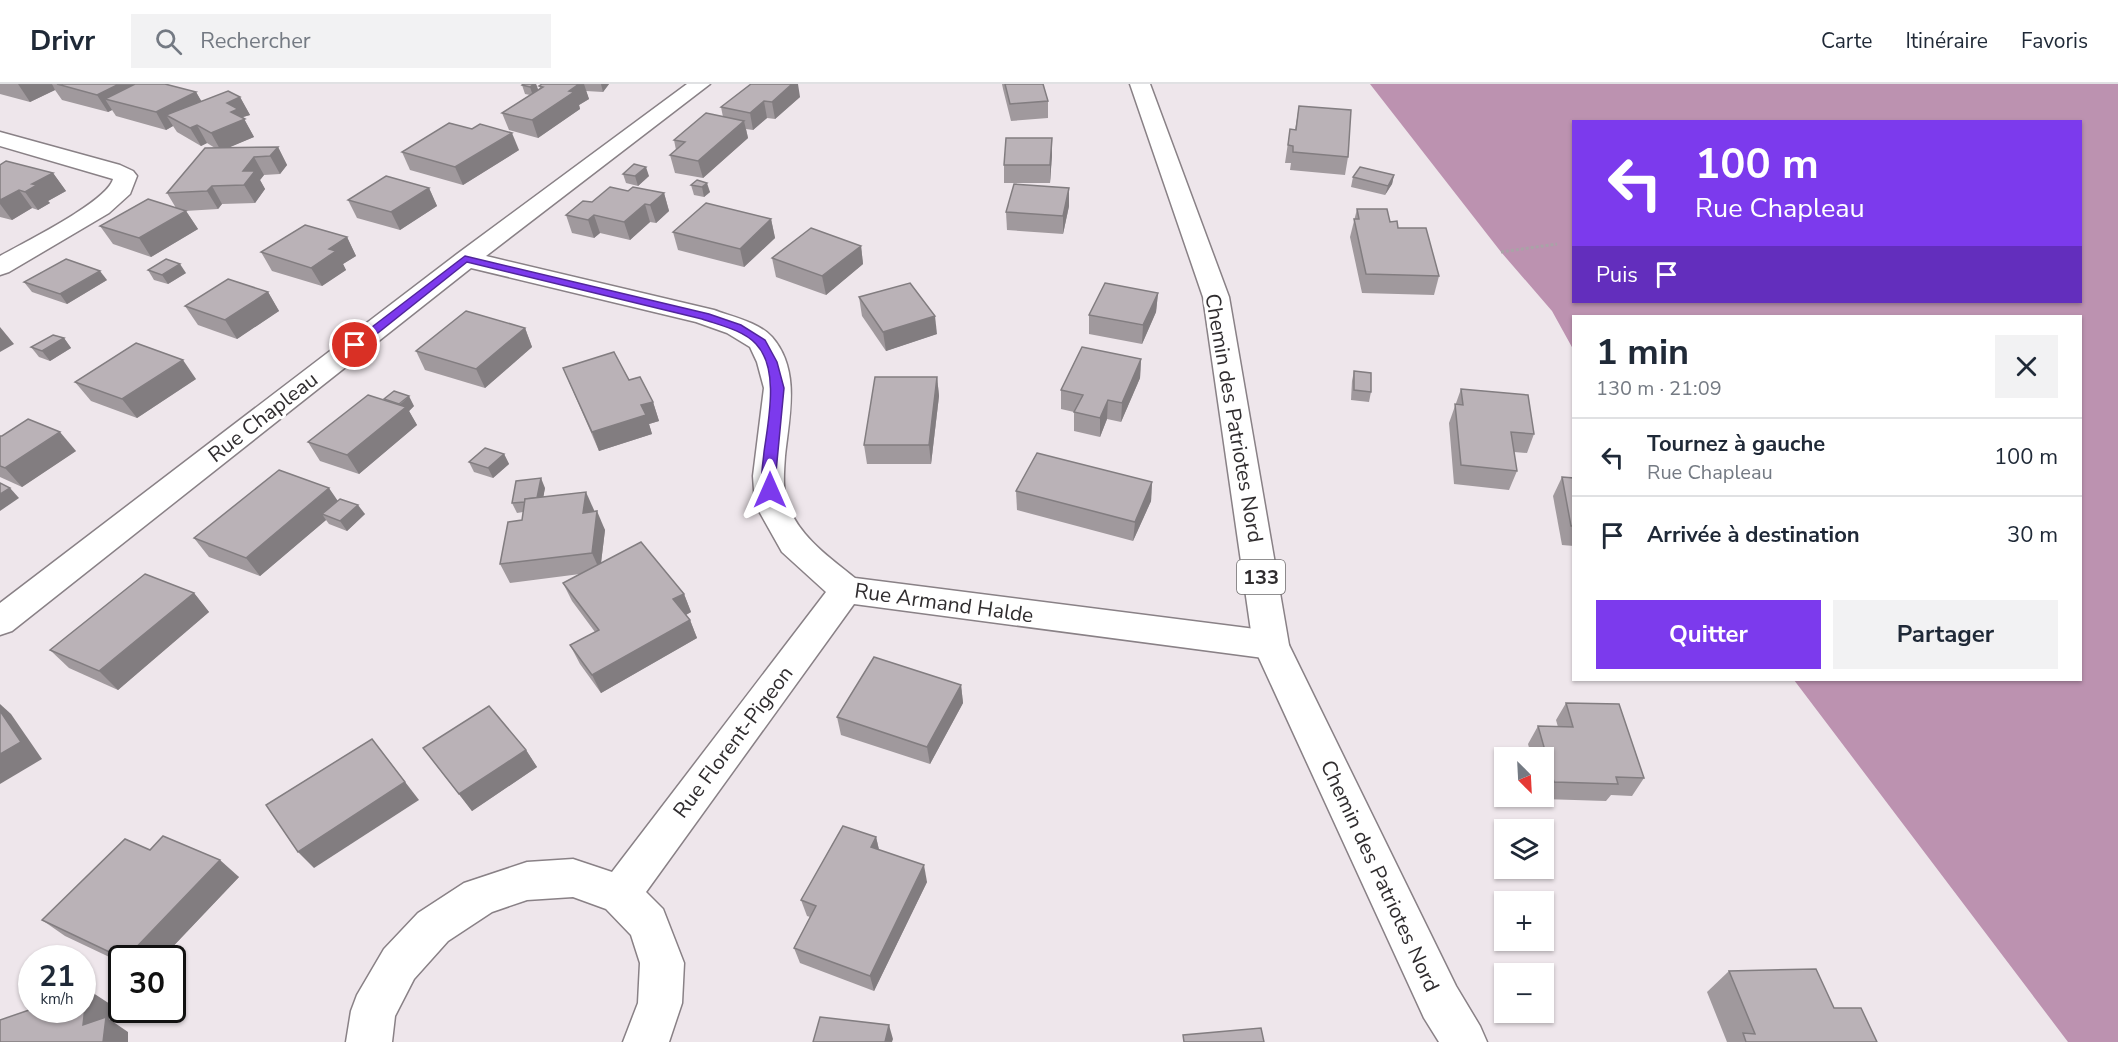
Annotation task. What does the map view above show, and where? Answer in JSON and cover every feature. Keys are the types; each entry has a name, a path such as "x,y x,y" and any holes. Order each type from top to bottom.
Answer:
{"street":[{"name":"Rue Chapleau","path":"0,622 465,259 700,84"},
{"name":"Chemin des Patriotes Nord","path":"1140,84 1216,297 1271,645 1440,1002 1464,1042"},
{"path":"0,139 112,170 125,176 122,189 101,208 0,267"},
{"name":"Rue Armand Halde","path":"465,259 705,316 737,327 761,342 771,362 778,388 768,476 771,504 793,544 846,590 1271,645"},
{"name":"Rue Florent-Pigeon","path":"620,894 846,590"},
{"path":"369,1042 373,1011 399,964 433,927 478,897 527,880 573,878 620,894 648,922 662,963 660,1003 645,1042"}],"path":[{"path":"1501,252 1557,244"}],"shaded area":[{"path":"1370,84 2118,84 2118,1042 2068,1042 1795,681 2082,681 2082,315 1572,315 1572,347 1552,311 1501,252"}],"building":[{"path":"57,84 119,84 97,95"},
{"path":"135,84 165,84 196,92 156,112 105,99"},
{"path":"542,84 579,84 569,91 574,92 532,120 502,113 543,87 539,86"},
{"path":"751,84 792,84 772,102 764,101 750,113 721,107"},
{"path":"1005,84 1043,84 1048,101 1010,104"},
{"path":"228,91 240,97 227,103 238,109 231,112 245,119 211,133 197,125 190,128 166,115"},
{"path":"1299,106 1351,110 1348,157 1293,152 1293,146 1288,145 1290,129 1296,130"},
{"path":"706,113 744,121 698,161 670,155 685,142 674,140"},
{"path":"449,123 472,129 480,124 512,133 455,167 402,152"},
{"path":"1006,138 1052,138 1050,165 1004,165"},
{"path":"278,147 270,156 254,157 243,171 255,171 244,185 212,186 207,191 167,193 205,148"},
{"path":"6,161 53,173 32,184 37,185 25,192 19,190 0,200 0,165"},
{"path":"634,164 646,167 635,176 623,174"},
{"path":"1360,167 1394,175 1388,186 1353,177"},
{"path":"386,176 429,188 391,212 348,200"},
{"path":"697,180 707,183 702,187 691,185"},
{"path":"1014,184 1069,188 1063,216 1006,212"},
{"path":"610,187 628,191 633,187 664,193 650,205 645,204 624,222 594,215 588,220 566,215 583,201 592,202"},
{"path":"148,199 186,211 139,238 100,226"},
{"path":"706,203 771,219 740,249 673,232"},
{"path":"1357,209 1387,209 1390,222 1397,221 1398,228 1426,228 1439,276 1366,274 1354,219 1359,219"},
{"path":"305,225 347,237 329,249 336,251 311,268 261,252"},
{"path":"811,228 861,246 822,276 772,258"},
{"path":"66,259 100,271 60,294 24,282"},
{"path":"166,259 180,264 162,275 148,270"},
{"path":"228,279 268,292 225,320 185,306"},
{"path":"910,283 935,316 883,332 859,297"},
{"path":"1105,283 1158,293 1143,325 1089,315"},
{"path":"466,311 525,328 476,369 416,351"},
{"path":"53,335 64,338 42,351 31,347"},
{"path":"136,343 183,360 122,399 75,382"},
{"path":"1082,347 1141,359 1122,403 1108,400 1100,418 1074,412 1083,395 1061,390"},
{"path":"614,352 629,380 640,377 653,402 641,405 646,415 592,432 563,368"},
{"path":"1354,371 1371,373 1371,392 1354,390"},
{"path":"875,377 937,377 929,445 864,445"},
{"path":"1461,389 1528,395 1534,434 1511,432 1517,471 1461,465 1455,404 1463,405"},
{"path":"394,391 409,396 399,404 384,399"},
{"path":"368,395 406,407 347,455 308,442"},
{"path":"28,419 60,432 5,468 0,466 0,436"},
{"path":"485,448 504,454 488,468 469,462"},
{"path":"1037,453 1152,482 1135,522 1016,491"},
{"path":"279,470 329,488 246,558 194,538"},
{"path":"1562,477 1572,478 1571,526"},
{"path":"541,478 537,498 512,503 516,481"},
{"path":"0,483 10,488 0,494"},
{"path":"586,492 583,513 597,511 592,553 500,564 508,522 522,520 525,499"},
{"path":"340,499 358,505 340,521 322,514"},
{"path":"641,542 684,594 673,599 690,620 592,675 570,645 599,630 563,583"},
{"path":"145,574 194,593 99,671 50,650"},
{"path":"874,657 961,685 927,747 837,717"},
{"path":"1566,703 1619,704 1644,778 1616,777 1618,784 1554,782 1554,747 1544,747 1538,726 1573,727"},
{"path":"489,706 526,750 459,794 423,748"},
{"path":"0,711 21,742 0,754"},
{"path":"372,739 405,782 298,852 266,805"},
{"path":"843,826 876,837 871,847 924,865 870,976 794,948 816,906 801,900"},
{"path":"163,836 220,860 138,945 108,945 108,951 42,920 125,839 150,850"},
{"path":"1816,969 1834,1008 1861,1008 1877,1042 1746,1042 1743,1033 1755,1034 1729,971"},
{"path":"18,1014 18,1023 83,1023 83,1025 96,1023 96,1020 106,1017 103,1042 0,1042 0,1020"},
{"path":"820,1017 889,1025 885,1042 813,1042"},
{"path":"1261,1028 1264,1042 1184,1042 1183,1035"}],"route":[{"path":"355,345 465,259 705,316 737,327 761,342 771,362 778,388 768,476 770,490"}]}
